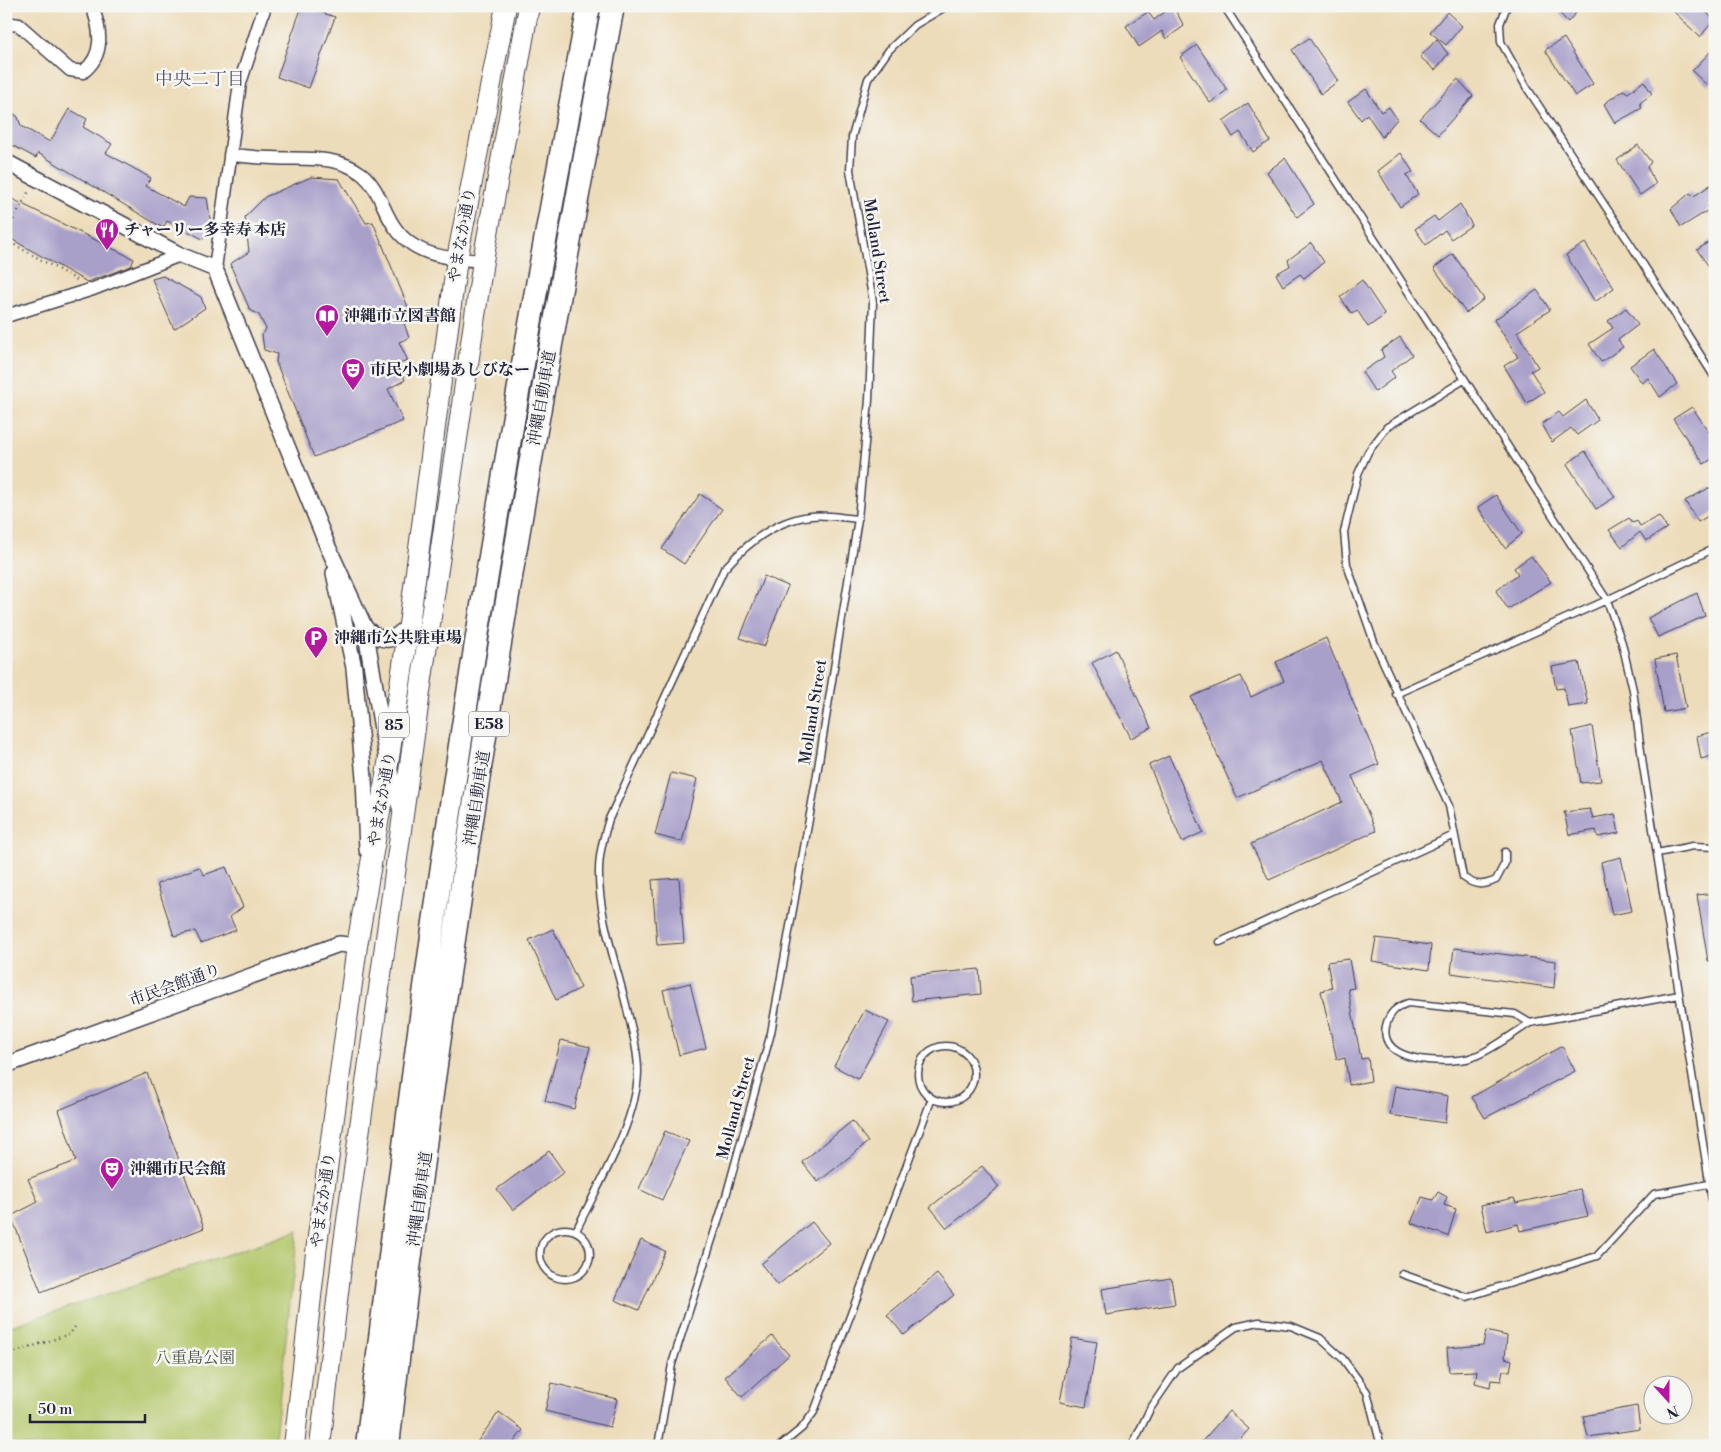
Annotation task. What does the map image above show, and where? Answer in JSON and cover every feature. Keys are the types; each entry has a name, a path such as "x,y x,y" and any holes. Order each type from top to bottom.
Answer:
{"highway":[{"name":"沖縄自動車道","path":"367,1446 424,997 454,786 539,265 589,6"},
{"name":"沖縄自動車道","path":"388,1446 447,999 505,617 565,260 613,6"}],"main road":[{"name":"やまなか通り","path":"320,1446 343,1250 420,692 483,261 529,6"},
{"name":"やまなか通り","path":"294,1446 317,1244 357,946 388,778 457,259 505,7"}],"street":[{"path":"6,23 19,25 70,70 83,72 94,63 99,44 97,22 92,6"},
{"path":"265,6 240,82 215,269 328,547 365,628 388,778 403,818"},
{"path":"230,155 274,158 305,157 334,162 361,174 379,194 396,230 420,251 457,259 483,261"},
{"path":"6,162 180,255 215,269"},
{"path":"6,316 93,289 180,255"},
{"path":"328,547 354,668 364,778 369,879"},
{"path":"365,628 378,638 385,640 396,638 409,625"},
{"path":"364,778 388,778 403,768 409,721 420,692"},
{"name":"市民会館通り","path":"6,1065 339,944 357,946"}],"lane":[{"name":"Molland Street","path":"658,1446 672,1364 726,1196 771,1033 816,780 858,519 869,400 874,302 850,170 852,137 868,79 873,72 889,50 915,25 947,6"},
{"path":"1224,6 1607,600 1622,643 1633,690 1715,1219"},
{"path":"1507,6 1500,24 1501,42 1527,88 1631,245 1715,378"},
{"path":"1464,380 1387,427 1368,452 1358,474 1349,504 1344,532 1347,565 1374,642 1396,694 1449,806 1459,867 1463,877 1471,883 1479,885 1496,880 1505,863 1505,852"},
{"path":"576,1231 628,1123 636,1095 638,1072 635,1044 602,907 599,872 600,850 609,819 724,569 741,550 788,520 813,515 858,519"},
{"path":"1396,694 1607,600 1715,548"},
{"path":"1220,942 1454,835"},
{"path":"1657,853 1693,846 1715,847"},
{"path":"1530,1024 1515,1014 1408,1003 1398,1007 1391,1013 1385,1030 1387,1040 1393,1049 1412,1057 1438,1061 1467,1059 1530,1024 1679,996"},
{"path":"946,1046 956,1048 966,1054 973,1065 974,1076 972,1086 966,1094 956,1100 945,1102 932,1098 919,1081 918,1071 926,1055 935,1048 946,1046"},
{"path":"780,1446 802,1428 814,1412 932,1098"},
{"path":"1402,1274 1467,1297 1597,1256 1654,1194 1709,1184"},
{"path":"560,1229 576,1231 586,1240 591,1257 581,1274 572,1279 558,1278 548,1273 542,1264 540,1251 544,1241 550,1234 560,1229"},
{"path":"1132,1446 1150,1409 1178,1368 1236,1327 1258,1322 1291,1326 1320,1338 1343,1359 1367,1392 1380,1446"}],"path":[{"path":"6,233 29,191"},
{"path":"6,240 93,289"},
{"path":"6,1355 70,1334 75,1327"}],"green space":[{"name":"八重島公園","path":"298,1231 274,1446 6,1446 6,1314 11,1326"}],"building":[{"path":"302,6 335,17 309,88 277,77"},
{"path":"1173,6 1184,26 1166,39 1162,31 1139,47 1126,26 1148,12 1154,20"},
{"path":"1553,6 1582,6 1568,22"},
{"path":"1668,6 1700,6 1714,20 1700,37"},
{"path":"1447,12 1462,26 1446,45 1430,32"},
{"path":"1309,38 1338,81 1321,94 1292,50"},
{"path":"1564,38 1593,84 1575,96 1545,50"},
{"path":"1437,39 1448,54 1435,70 1420,57"},
{"path":"1197,45 1227,90 1210,103 1180,57"},
{"path":"1715,47 1715,79 1708,86 1692,71"},
{"path":"1458,79 1473,96 1438,135 1420,119"},
{"path":"1644,81 1652,94 1640,103 1642,108 1615,123 1604,104 1623,90 1628,93"},
{"path":"1366,89 1381,112 1389,107 1397,119 1382,137 1367,114 1361,120 1348,102"},
{"path":"1248,103 1270,141 1253,152 1240,132 1233,137 1223,121"},
{"path":"6,108 18,117 21,126 50,142 69,109 87,119 83,127 112,144 106,153 151,178 146,186 184,207 189,197 207,198 212,231 203,239 167,221 163,228 38,153 36,158 6,142"},
{"path":"1638,145 1651,162 1647,167 1656,184 1640,195 1617,160"},
{"path":"1401,153 1413,172 1406,175 1418,194 1400,207 1378,171"},
{"path":"1285,158 1314,204 1297,217 1267,172"},
{"path":"311,177 339,179 366,223 373,222 413,319 404,323 409,338 399,342 408,361 399,364 405,380 388,389 403,421 314,457 276,362 277,354 264,350 262,335 266,329 259,315 250,310 230,264 249,252 245,217 265,197"},
{"path":"1715,182 1715,201 1708,206 1709,210 1681,227 1671,209 1690,193 1694,196"},
{"path":"6,196 134,259 131,266 87,282 6,236"},
{"path":"1460,204 1472,225 1451,239 1445,230 1426,245 1415,229 1434,216 1438,221"},
{"path":"1715,238 1715,275 1697,250"},
{"path":"1311,243 1324,262 1304,278 1300,274 1283,286 1276,274 1290,266 1288,260"},
{"path":"1585,243 1614,288 1595,302 1566,255"},
{"path":"1453,254 1484,299 1466,313 1434,268"},
{"path":"163,276 201,297 205,308 174,329 152,279"},
{"path":"1362,280 1385,315 1368,327 1357,310 1352,314 1340,297"},
{"path":"1537,290 1550,310 1517,332 1538,367 1531,371 1544,392 1527,403 1504,366 1518,357 1494,320"},
{"path":"1626,308 1638,325 1618,340 1623,347 1601,362 1589,344 1613,328 1608,321"},
{"path":"1400,337 1412,355 1391,371 1395,377 1375,392 1362,372 1384,357 1381,350"},
{"path":"1654,349 1677,384 1660,397 1648,378 1642,383 1630,366"},
{"path":"1586,400 1598,420 1577,435 1571,428 1552,442 1542,424 1559,412 1563,417"},
{"path":"1692,407 1715,441 1715,457 1704,464 1673,419"},
{"path":"1585,451 1615,497 1596,509 1567,464"},
{"path":"1709,488 1715,493 1715,512 1698,522 1685,501"},
{"path":"700,494 722,509 684,564 662,549"},
{"path":"1496,495 1522,534 1505,548 1478,507"},
{"path":"1659,516 1667,528 1646,541 1640,532 1622,547 1609,530 1629,518 1633,523 1637,521 1640,526"},
{"path":"1531,556 1551,582 1508,609 1496,591 1518,574 1514,568"},
{"path":"764,576 788,586 764,647 740,638"},
{"path":"1697,593 1705,616 1658,637 1648,618"},
{"path":"1326,638 1379,764 1352,776 1376,831 1269,880 1251,844 1342,802 1323,760 1237,798 1191,697 1241,676 1251,697 1284,681 1276,662"},
{"path":"1116,650 1151,728 1131,738 1092,663"},
{"path":"1676,655 1686,708 1664,712 1655,659"},
{"path":"1579,662 1588,704 1568,707 1564,688 1556,689 1552,667"},
{"path":"1592,726 1601,781 1581,783 1572,731"},
{"path":"1715,731 1715,755 1701,759 1697,736"},
{"path":"1169,756 1203,832 1182,842 1149,765"},
{"path":"671,773 697,779 682,842 655,835"},
{"path":"1590,809 1593,818 1615,814 1619,833 1598,837 1596,830 1569,835 1564,812"},
{"path":"1621,857 1632,911 1612,915 1601,862"},
{"path":"199,867 204,875 226,867 243,907 230,917 236,930 201,943 195,931 174,936 157,884"},
{"path":"679,878 684,943 657,945 652,880"},
{"path":"1715,893 1715,960 1708,961 1697,895"},
{"path":"553,929 581,988 556,1000 529,940"},
{"path":"1376,938 1431,945 1429,970 1372,961"},
{"path":"1454,948 1556,961 1554,988 1451,973"},
{"path":"1349,959 1354,988 1348,989 1361,1059 1368,1058 1371,1081 1349,1085 1345,1058 1337,1060 1321,991 1332,988 1327,962"},
{"path":"979,969 981,994 912,1001 910,976"},
{"path":"690,983 706,1048 679,1055 663,990"},
{"path":"865,1010 889,1022 858,1079 834,1066"},
{"path":"561,1040 590,1047 574,1109 545,1101"},
{"path":"1562,1046 1575,1071 1485,1118 1472,1097"},
{"name":"沖縄市民会館","path":"147,1073 204,1228 41,1292 11,1216 38,1202 28,1179 76,1161 59,1110"},
{"path":"1395,1086 1448,1096 1445,1123 1390,1115"},
{"path":"852,1121 868,1142 818,1182 802,1162"},
{"path":"665,1131 689,1141 662,1200 639,1189"},
{"path":"549,1151 564,1172 513,1210 497,1189"},
{"path":"982,1166 999,1187 947,1228 930,1207"},
{"path":"1580,1189 1588,1216 1520,1231 1518,1224 1487,1232 1481,1205 1514,1198 1516,1203"},
{"path":"1438,1192 1447,1197 1444,1205 1456,1209 1448,1236 1411,1223 1422,1197 1433,1200"},
{"path":"812,1222 829,1243 778,1285 761,1264"},
{"path":"641,1240 665,1251 639,1310 615,1300"},
{"path":"937,1274 954,1295 904,1335 887,1315"},
{"path":"1171,1278 1175,1304 1106,1315 1102,1289"},
{"path":"1486,1331 1507,1336 1505,1358 1512,1360 1510,1371 1503,1371 1501,1381 1491,1380 1490,1387 1475,1383 1477,1371 1449,1372 1447,1348 1483,1345"},
{"path":"772,1336 789,1355 742,1397 725,1377"},
{"path":"1072,1338 1097,1342 1086,1407 1060,1402"},
{"path":"552,1383 617,1399 610,1427 545,1411"},
{"path":"1637,1406 1640,1429 1588,1437 1583,1416"},
{"path":"1229,1411 1249,1429 1234,1446 1198,1446"},
{"path":"499,1412 523,1430 511,1446 474,1446"}],"place":[{"name":"チャーリー多幸寿 本店","path":"107,251"},
{"name":"沖縄市立図書館","path":"327,337"},
{"name":"市民小劇場あしびなー","path":"353,391"},
{"name":"沖縄市公共駐車場","path":"316,659"},
{"name":"沖縄市民会館","path":"112,1190"}],"district":[{"name":"中央二丁目","path":"200,79"}]}
